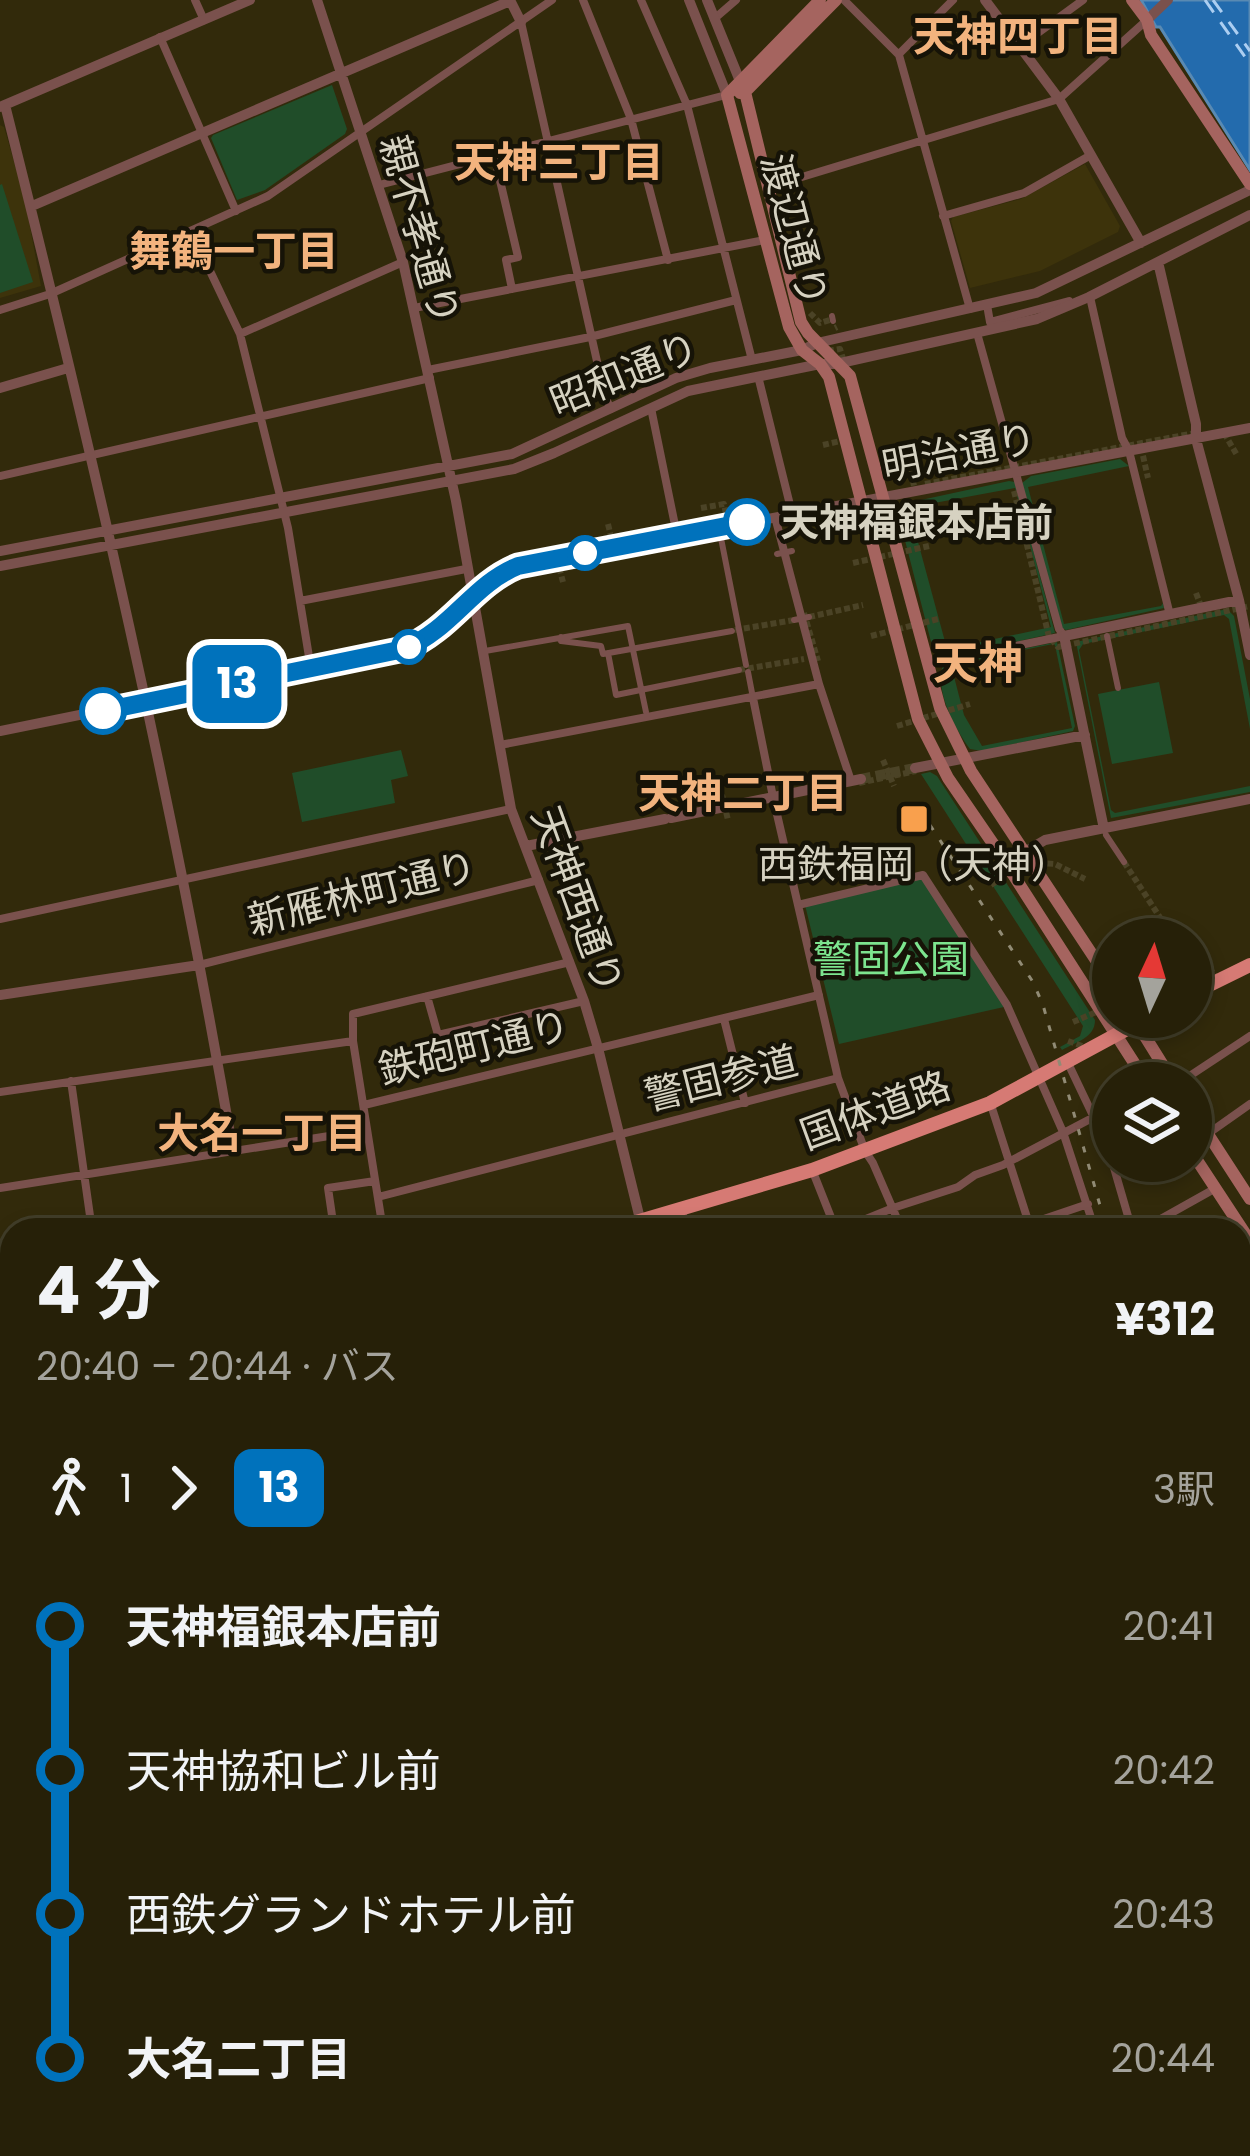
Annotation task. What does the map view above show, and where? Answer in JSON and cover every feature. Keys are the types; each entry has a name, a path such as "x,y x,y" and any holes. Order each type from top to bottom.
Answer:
{"highway":[{"path":"1212,984 1250,965"},
{"name":"国体道路","path":"647,1218 812,1170 990,1103 1111,1038"}],"main road":[{"path":"742,86 820,0"},
{"path":"727,95 840,0"},
{"path":"1132,0 1149,18 1151,34 1250,188"},
{"name":"渡辺通り","path":"742,86 801,322 817,343 838,357 850,376 940,708 963,758 1092,954"},
{"name":"渡辺通り","path":"727,95 789,327 802,350 829,377 918,719 939,763 1092,996"},
{"path":"1212,1140 1250,1199"},
{"path":"1212,1182 1235,1218"}],"street":[{"path":"195,0 204,20"},
{"path":"233,1150 200,964 91,457 32,206 3,106 250,0"},
{"name":"親不孝通り","path":"317,0 403,262 452,481 466,569"},
{"path":"0,310 50,294 268,196 552,0"},
{"path":"583,0 631,119 668,260"},
{"path":"641,0 687,105 752,360"},
{"path":"379,185 727,95 689,0"},
{"path":"707,0 742,86"},
{"path":"714,19 736,0"},
{"path":"840,0 899,55 970,309"},
{"path":"899,55 953,0"},
{"path":"985,0 1059,99 1141,243"},
{"path":"1021,46 1083,0"},
{"path":"769,187 1059,99 1168,0"},
{"path":"32,206 510,1 520,22 604,397 611,409"},
{"path":"160,38 236,211"},
{"path":"494,155 518,256 506,260 512,289"},
{"path":"943,216 1024,193 1091,155"},
{"path":"788,172 793,188"},
{"name":"昭和通り","path":"0,550 512,454 676,378 1036,293 1250,188"},
{"name":"昭和通り","path":"0,566 514,469 688,391 1037,319 1250,215"},
{"path":"191,231 240,334 284,513 311,669"},
{"path":"414,308 764,240"},
{"path":"240,334 403,262"},
{"path":"1158,262 1250,655"},
{"path":"987,305 990,322 1089,296 1170,615"},
{"path":"0,476 260,418 736,300"},
{"path":"834,327 838,357"},
{"path":"977,333 1064,636 1105,832 1124,862"},
{"path":"0,388 68,368"},
{"path":"758,376 792,513"},
{"path":"651,408 676,535"},
{"name":"明治通り","path":"0,731 404,649 428,639 503,572 518,566 1250,428"},
{"path":"526,847 856,780 808,658 774,517"},
{"path":"719,528 772,797 838,1078 897,1218"},
{"path":"777,554 792,551"},
{"path":"300,601 466,569"},
{"name":"天神西通り","path":"466,569 511,809 584,1001 640,1218"},
{"path":"929,664 1239,600"},
{"path":"482,652 628,626 646,712"},
{"path":"561,637 561,641 601,646 603,654 736,630"},
{"path":"1107,636 1118,688"},
{"path":"608,653 616,695 745,669"},
{"path":"500,745 819,684"},
{"path":"915,768 1085,734"},
{"path":"1006,863 1045,840 1105,832 1250,799"},
{"path":"0,919 511,809"},
{"path":"798,905 923,875 1007,1005 1063,1132 1092,1218"},
{"name":"新雁林町通り","path":"200,964 538,880"},
{"path":"381,1218 353,1041 353,1014 570,962"},
{"path":"0,995 200,964"},
{"name":"鉄砲町通り","path":"364,1105 818,995"},
{"path":"428,996 438,1035 584,1001"},
{"path":"724,1018 745,1102"},
{"path":"1210,1062 1250,1036"},
{"path":"0,1092 353,1041"},
{"path":"1067,1061 1092,1110"},
{"name":"警固参道","path":"378,1197 838,1078"},
{"path":"71,1082 90,1218"},
{"path":"990,1103 1027,1218"},
{"path":"1212,1131 1250,1104"},
{"path":"867,1218 958,1187 1092,1118"},
{"path":"0,1188 367,1130"},
{"path":"812,1170 833,1218"},
{"path":"329,1218 328,1188 376,1181"},
{"path":"1120,1182 1133,1218"},
{"path":"1160,1218 1216,1188"},
{"path":"1053,1218 1088,1204"},
{"path":"681,1208 684,1218"}],"shaded area":[{"path":"0,125 25,200 41,286 0,298"},
{"path":"1085,164 1120,226 1118,232 1040,271 970,288 953,217 1021,199"}],"green space":[{"path":"332,85 345,134 265,190 237,200 213,135"},
{"path":"0,185 33,282 0,293"},
{"path":"1120,459 1129,466 1028,487 1064,624 1163,603 1164,608 1066,630 1062,628 1022,483 1031,476"},
{"path":"1015,482 1055,633 947,657 938,655 898,513 907,503","holes":["1015,488 1051,627 947,649 911,516 918,506"]},
{"path":"1227,609 1234,616 1250,699 1250,729 1229,619 1224,615 1083,644 1079,650 1111,810 1115,813 1250,786 1250,792 1111,818 1076,642"},
{"path":"1057,642 1073,731 982,751 970,749 944,697 943,665","holes":["1055,645 1072,728 982,746 964,715 951,665"]},
{"path":"1159,682 1173,753 1112,764 1098,694"},
{"path":"401,750 408,776 391,780 395,803 302,822 292,773"},
{"path":"921,774 937,776 1092,1015 1092,1031 1079,1042 1060,1047 1080,1036 1083,1026"},
{"name":"警固公園","path":"923,878 1004,1007 839,1044 805,905"}],"water":[{"path":"1141,0 1250,0 1250,170 1156,27"}],"ferry route":[{"path":"1205,0 1250,64"},
{"path":"1213,0 1250,51"}],"tunnel":[{"path":"810,313 820,323 833,319"},
{"path":"828,351 840,349 845,365"},
{"path":"925,484 1195,433"},
{"path":"1224,433 1237,455"},
{"path":"823,445 845,440"},
{"path":"1141,447 1148,478"},
{"path":"911,471 914,486"},
{"path":"1014,491 1049,637 1058,647 1250,606"},
{"path":"701,508 724,504 728,524"},
{"path":"608,524 613,545"},
{"path":"754,524 757,544"},
{"path":"853,563 929,546"},
{"path":"557,559 563,582"},
{"path":"1196,593 1201,606"},
{"path":"809,617 863,605"},
{"path":"804,613 818,661"},
{"path":"871,636 938,619"},
{"path":"735,630 794,620"},
{"path":"739,670 804,659"},
{"path":"897,726 970,704"},
{"path":"883,760 894,786"},
{"path":"861,779 915,768"},
{"path":"859,783 916,771"},
{"path":"722,795 728,820"},
{"path":"991,885 1027,862 1055,864 1085,879"},
{"path":"1124,862 1160,918"},
{"path":"1212,972 1215,976"},
{"path":"1073,1022 1092,1014"},
{"path":"1068,1041 1085,1047"}],"railway":[{"path":"930,825 1033,982 1104,1218"}],"bus line":[{"name":"13","path":"103,711 404,649 428,639 490,582 518,566 747,522"}],"place":[{"name":"天神福銀本店前","path":"747,522"},
{"name":"西鉄福岡（天神）","path":"914,819"}],"district":[{"name":"天神四丁目","path":"1018,36"},
{"name":"天神三丁目","path":"559,162"},
{"name":"舞鶴一丁目","path":"234,251"},
{"name":"天神","path":"978,663"},
{"name":"天神二丁目","path":"743,793"},
{"name":"大名一丁目","path":"262,1133"}]}
